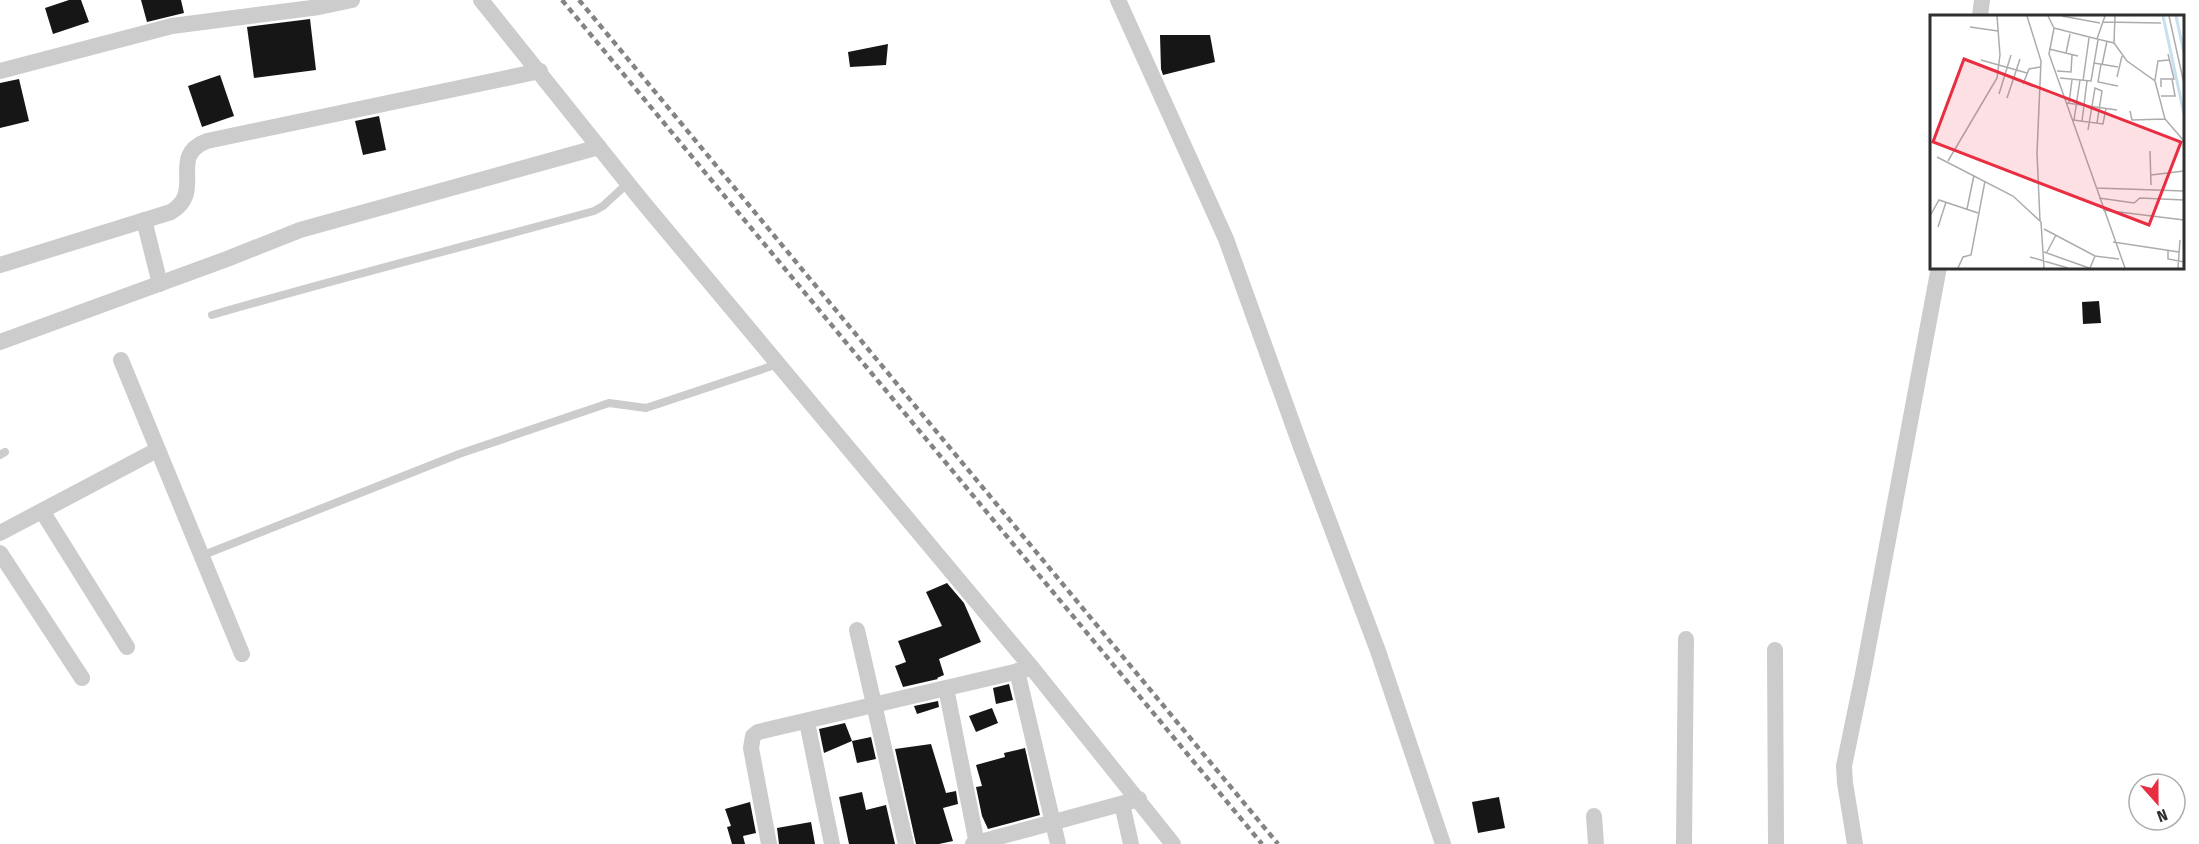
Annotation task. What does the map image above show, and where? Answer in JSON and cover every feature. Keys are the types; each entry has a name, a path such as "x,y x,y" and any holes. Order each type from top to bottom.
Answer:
{"street":[{"path":"0,71 172,26 319,7 352,0"},
{"path":"481,0 1025,669 1139,799 1173,844"},
{"path":"1118,0 1232,253 1301,447 1378,651 1443,844"},
{"path":"1980,15 1982,0"},
{"path":"0,265 171,212 182,206 186,198 188,162 191,151 197,145 207,141 540,71"},
{"path":"0,342 300,230 599,147"},
{"path":"144,220 160,284"},
{"path":"1855,844 1844,766 1939,268"},
{"path":"121,360 242,654"},
{"path":"0,533 157,450"},
{"path":"42,511 127,647"},
{"path":"0,554 82,678"},
{"path":"857,630 906,844"},
{"path":"1684,844 1686,639"},
{"path":"1775,650 1776,844"},
{"path":"769,844 751,748 753,736 758,732 1025,669"},
{"path":"1025,669 1058,844"},
{"path":"946,688 975,844 1139,799"},
{"path":"807,722 832,844"},
{"path":"1122,804 1131,844"},
{"path":"1594,816 1596,844"}],"lane":[{"path":"212,315 594,211 603,206 628,183"},
{"path":"201,556 459,454 609,403 646,408 778,364"}],"building":[{"path":"69,0 81,0 89,22 53,34 45,8"},
{"path":"141,0 181,0 184,13 147,22"},
{"path":"310,19 316,70 254,78 247,27"},
{"path":"1160,35 1210,35 1215,62 1163,75"},
{"path":"888,44 886,65 850,67 848,52"},
{"path":"220,75 234,116 202,127 188,86"},
{"path":"19,79 29,121 0,128 0,83"},
{"path":"379,116 386,150 363,155 355,121"},
{"path":"2099,301 2101,323 2083,324 2082,302"},
{"path":"947,583 964,603 981,642 939,659 944,675 938,679 903,687 895,666 906,662 898,641 942,626 926,592"},
{"path":"1009,684 1013,700 996,704 993,688"},
{"path":"938,701 939,707 917,714 914,706"},
{"path":"992,708 998,723 976,732 969,716"},
{"path":"845,723 852,741 824,753 819,729"},
{"path":"871,737 876,759 857,763 852,741"},
{"path":"931,744 946,793 956,791 958,804 943,808 953,841 939,844 916,844 895,749"},
{"path":"1025,748 1040,815 988,829 982,816 976,787 982,786 976,765 1005,757 1004,753"},
{"path":"862,792 866,810 886,805 895,844 849,844 839,797"},
{"path":"1499,797 1505,828 1478,833 1472,802"},
{"path":"750,802 756,833 743,836 745,844 732,844 727,827 731,826 725,809"},
{"path":"811,822 815,844 779,844 777,828"}],"railway":[{"path":"562,0 1262,844"},
{"path":"579,0 1278,844"}]}
